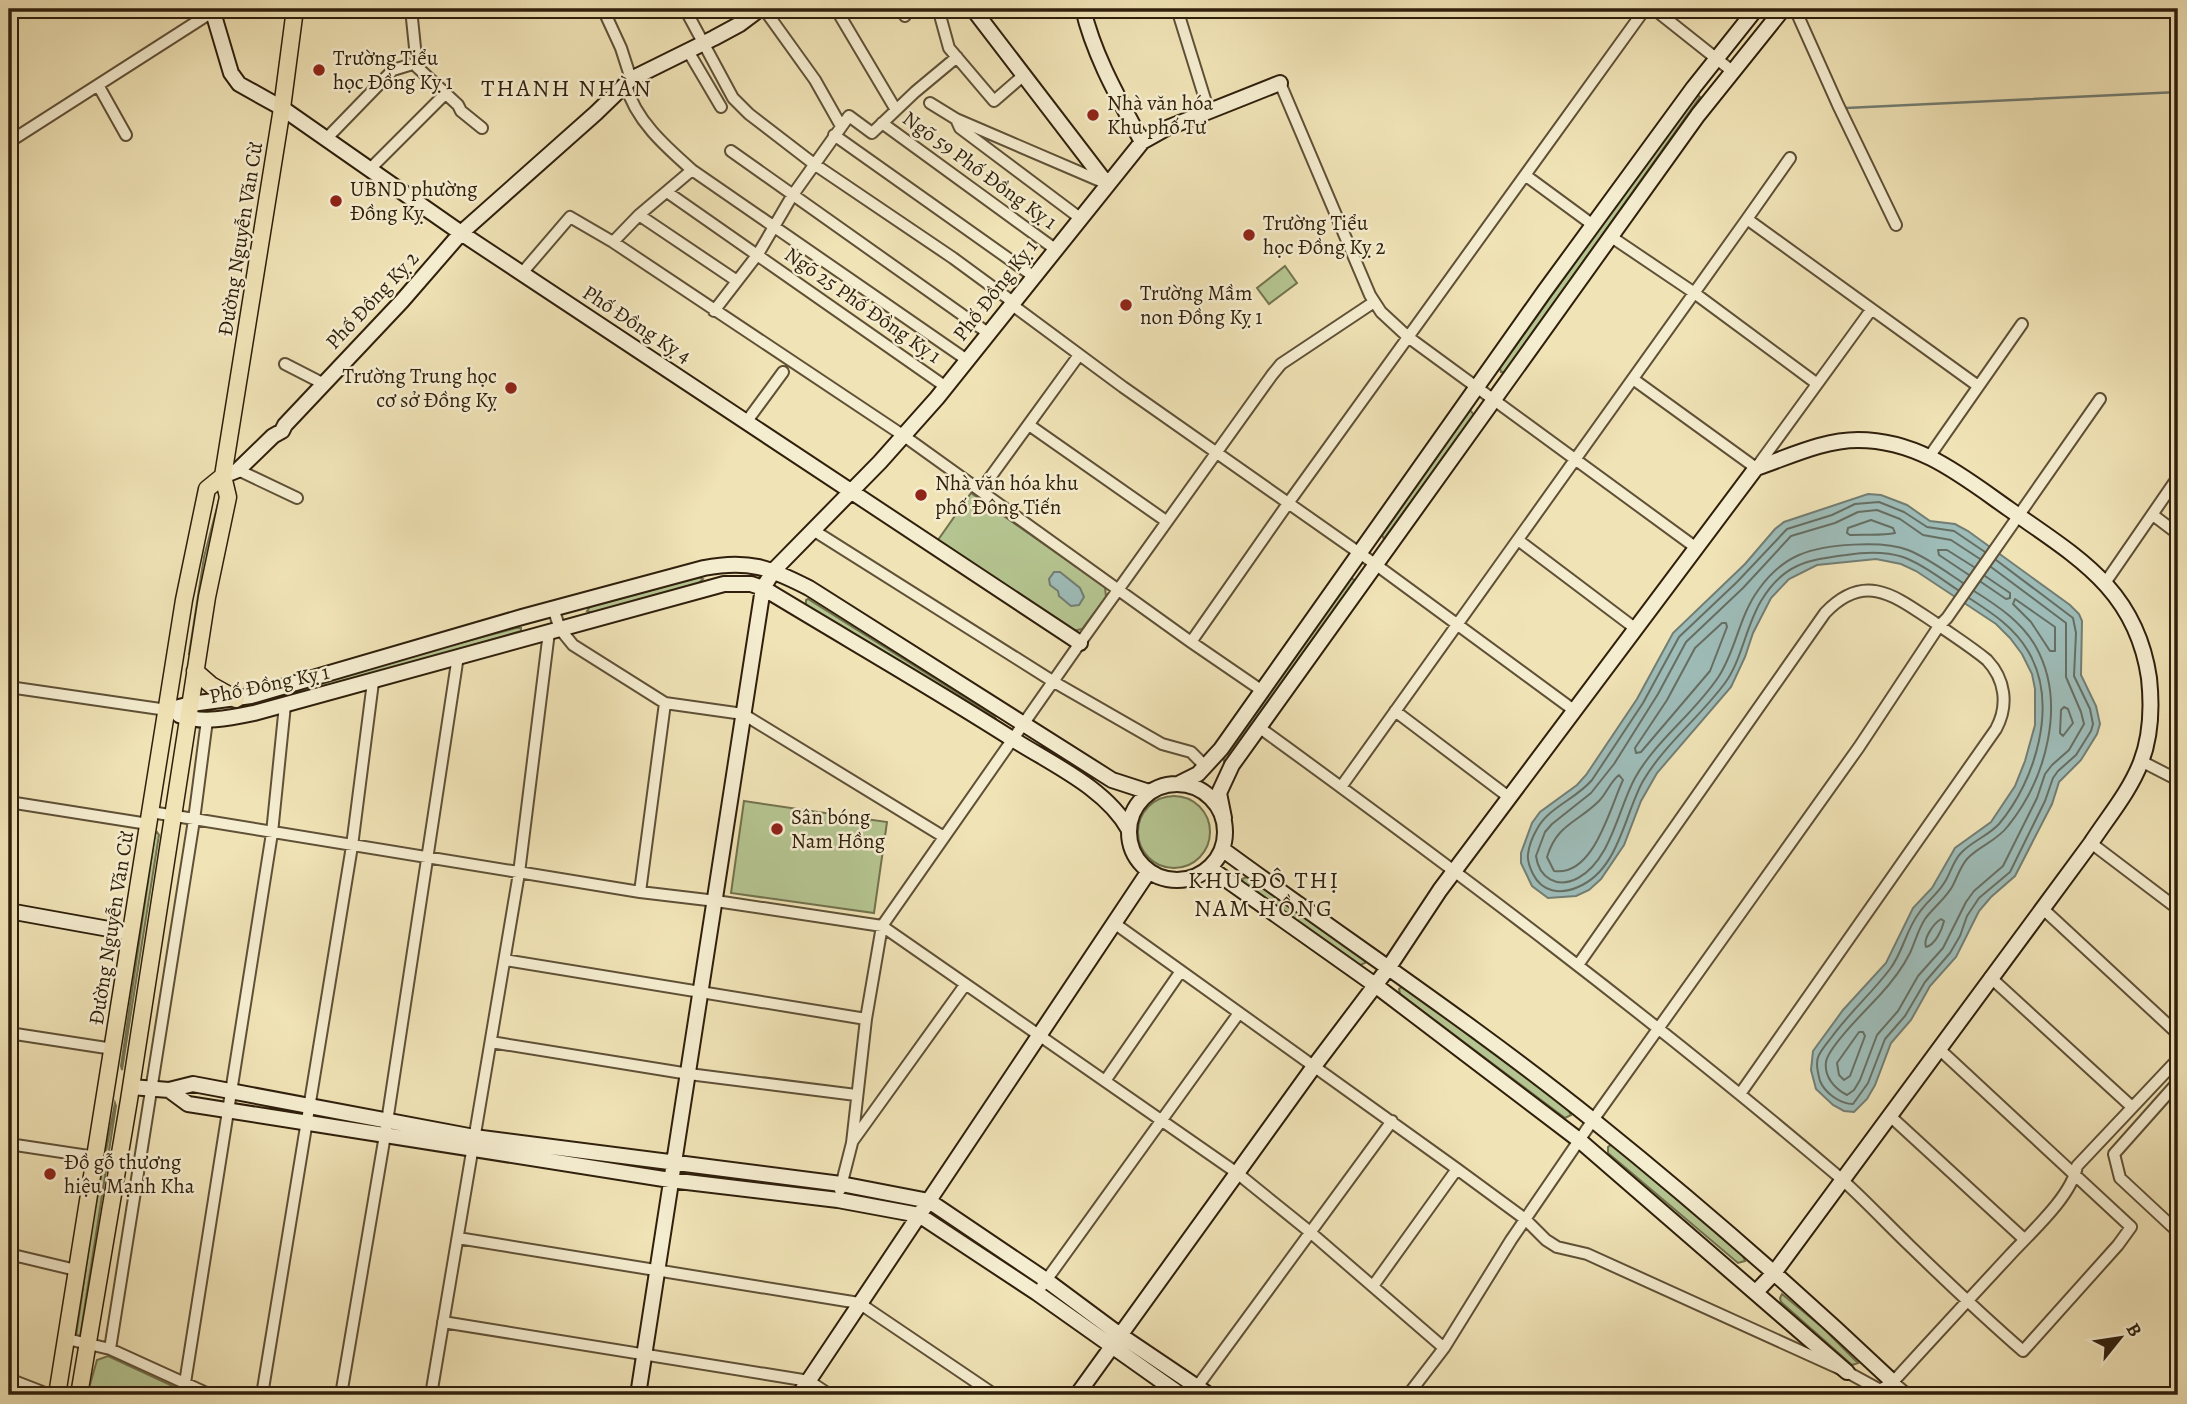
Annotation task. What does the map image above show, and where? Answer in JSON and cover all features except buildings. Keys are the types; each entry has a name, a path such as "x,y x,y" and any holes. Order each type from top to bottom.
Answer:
{"main road":[{"name":"Đường Nguyễn Văn Cừ","path":"79,1395 131,1087 195,671 215,553 228,497 295,9"},
{"name":"Đường Nguyễn Văn Cừ","path":"57,1395 184,600 207,489 230,473"},
{"path":"195,671 209,684 236,699"}],"street":[{"path":"411,9 416,63 421,73 482,128"},
{"path":"603,9 621,48 629,82 629,96 668,149 692,170 967,360"},
{"path":"685,9 733,98 749,114 814,164 953,258 1079,355 1289,502 1575,711"},
{"path":"762,9 815,79 837,130 1033,276"},
{"name":"Phố Đồng Kỵ 2","path":"230,473 273,436 277,428 285,425 402,301 461,233 629,82 740,24 762,9"},
{"path":"836,9 896,110"},
{"path":"973,9 1107,184"},
{"path":"1083,9 1087,27 1107,75 1142,142"},
{"path":"1177,9 1209,112"},
{"path":"1191,642 1645,9"},
{"path":"1654,9 1732,71"},
{"path":"1129,830 1136,806 1149,792 1163,785 1180,783 1191,778 1206,767 1221,749 1593,225 1756,9"},
{"path":"638,1395 670,1180 690,1074 763,588 1014,740 1100,796 1120,814 1129,830 1134,853 1149,871 1166,879 1183,880 1195,877 1210,868 1222,849 1226,834 1219,799 1221,787 1232,765 1610,236 1732,71 1783,9"},
{"path":"1795,9 1896,225"},
{"name":"Phố Đồng Kỵ 4","path":"212,10 231,73 239,84 282,108 461,233 1080,643"},
{"path":"9,142 212,10"},
{"path":"941,19 949,48 994,100 1024,75"},
{"path":"688,51 721,107"},
{"path":"714,311 758,254 792,195 849,116 872,133 957,57"},
{"path":"326,139 393,70 416,63"},
{"path":"1280,83 1374,302 1393,324 1476,388 1695,547"},
{"name":"Phố Đồng Kỵ 1","path":"190,711 206,720 247,715 724,584 751,584 763,588 774,570 904,436 946,387 1142,142 1167,128 1280,83"},
{"path":"98,85 126,135"},
{"path":"370,169 445,94"},
{"path":"930,103 956,118 1107,184"},
{"path":"956,118 960,128 1080,218"},
{"name":"Ngõ 59 Phố Đồng Kỵ 1","path":"883,123 1055,249"},
{"path":"732,151 988,332"},
{"path":"1341,787 1790,158"},
{"path":"613,242 639,215 692,170"},
{"path":"1525,175 1593,225"},
{"name":"Ngõ 25 Phố Đồng Kỵ 1","path":"667,192 946,387"},
{"path":"639,215 737,281"},
{"path":"522,273 570,217 613,242 904,436 1261,690"},
{"path":"1747,219 1978,386"},
{"path":"1610,236 1693,292 1816,383"},
{"path":"838,1200 852,1143 866,1019 882,926 1216,451 1281,364 1374,302"},
{"path":"1077,1395 1389,967 1455,871 1871,310"},
{"path":"1929,457 2022,324"},
{"path":"981,490 1079,355"},
{"path":"285,364 324,384"},
{"path":"747,421 783,372"},
{"path":"1633,379 1756,468"},
{"path":"1408,1395 1444,1348 1525,1219 1579,1140 1859,747 1938,626 1947,618 2100,399"},
{"path":"1029,425 1166,522"},
{"path":"1756,468 1825,444 1857,440 1894,443 1929,457 1958,473 2019,516 2105,583 2135,625 2144,652 2151,699 2147,740 2141,761 2123,795 2091,843 1774,1273 1756,1292"},
{"path":"1773,444 1774,454 1785,458"},
{"path":"230,473 297,498"},
{"path":"2105,583 2178,477"},
{"path":"2153,514 2178,534"},
{"path":"813,530 1054,681 1162,744 1191,752 1206,767"},
{"path":"1518,540 1636,629"},
{"name":"Phố Đồng Kỵ 1","path":"167,709 190,711 251,696 553,608 719,565 743,565 774,570"},
{"path":"774,570 808,588 1112,780 1149,792"},
{"path":"1578,965 1832,605 1853,592 1869,590 1895,595 1979,653 1993,666 2004,691 2000,721 1740,1094"},
{"path":"431,1395 519,873 554,630 553,608"},
{"path":"554,630 665,703 743,714 944,837"},
{"path":"341,1395 386,1128 457,656"},
{"path":"262,1395 352,846 373,682"},
{"path":"9,687 167,709"},
{"path":"640,892 665,703"},
{"path":"185,1383 272,833 285,705"},
{"path":"1395,711 1510,798"},
{"path":"110,1349 194,820 206,720"},
{"path":"1260,728 1455,871 1740,1094 1841,1179 1967,1302 2023,1350 2118,1245 2131,1227 1938,1048"},
{"path":"2141,761 2178,780"},
{"path":"1180,783 1196,787 1209,796 1217,804 1224,818"},
{"path":"9,802 150,818 171,816 640,892 882,926 1237,1173 1444,1348"},
{"path":"2091,843 2178,909"},
{"path":"1222,849 1389,967 1593,1120 1774,1273 1908,1395"},
{"path":"1210,868 1375,985 1579,1140 1847,1372"},
{"path":"799,1395 1149,871"},
{"path":"2042,908 2178,1034"},
{"path":"9,911 131,933"},
{"path":"1114,923 1392,1121 1525,1219 1557,1247 1587,1254 1847,1372 1876,1389 1884,1389 1893,1382 1967,1302 2064,1195 2076,1176 2077,1166 2178,1059"},
{"path":"505,960 866,1019"},
{"path":"1105,1081 1181,971"},
{"path":"1990,977 2132,1107"},
{"path":"852,1143 965,985"},
{"path":"1037,1293 1240,1013"},
{"path":"9,1033 113,1049"},
{"path":"491,1042 690,1074 856,1095"},
{"path":"2178,1082 2114,1154 2120,1178 2178,1232"},
{"path":"131,1087 169,1090 193,1084 231,1092 308,1115"},
{"path":"169,1090 188,1104 228,1110 308,1115 670,1180 838,1200 919,1215 1037,1293 1181,1395"},
{"path":"1889,1115 2024,1239"},
{"path":"473,1143 841,1184 929,1201 1046,1280 1199,1392 1310,1232 1392,1121"},
{"path":"9,1144 95,1157"},
{"path":"1373,1286 1457,1169"},
{"path":"458,1238 859,1303 995,1395"},
{"path":"9,1254 76,1270"},
{"path":"443,1322 809,1381 830,1395"},
{"path":"67,1339 110,1349 211,1395"},
{"path":"9,1379 50,1395"}],"green space":[{"path":"1696,93 1700,97 1505,372 1501,372 1500,368"},
{"path":"1285,266 1297,283 1269,304 1257,288"},
{"path":"1470,410 1474,415 1384,539 1382,535"},
{"path":"221,492 190,654 189,654 204,557"},
{"path":"971,493 1105,587 1106,597 1082,629 1073,631 938,540"},
{"path":"699,577 703,579 698,584 592,613 587,611 590,607"},
{"path":"1351,578 1356,581 1227,762 1224,762 1224,758"},
{"path":"808,599 994,716 997,721 994,723 806,605"},
{"path":"521,628 521,631 255,708 247,707 388,662"},
{"path":"1174,796 1194,802 1204,812 1210,832 1204,852 1194,862 1174,868 1154,862 1144,852 1138,832 1144,812 1154,802"},
{"path":"744,801 887,822 874,913 731,893"},
{"path":"157,832 159,835 122,1070 155,834"},
{"path":"1249,876 1364,958 1365,963 1360,965 1244,886 1242,879"},
{"path":"1403,986 1568,1109 1571,1115 1565,1118 1400,994 1399,989"},
{"path":"115,1103 80,1337 76,1336 93,1219"},
{"path":"1612,1144 1743,1256 1745,1261 1738,1263 1608,1153 1608,1147"},
{"path":"1782,1294 1822,1327 1858,1363 1852,1365 1781,1302"},
{"path":"108,1356 192,1395 87,1395 97,1360"}],"water":[{"path":"1868,494 1881,495 1907,505 1930,521 1955,524 1968,531 2070,605 2082,621 2081,675 2096,706 2100,724 2081,760 2059,782 2052,804 2015,876 1979,911 1956,957 1930,986 1911,1020 1891,1043 1875,1085 1867,1099 1854,1112 1844,1111 1833,1105 1816,1089 1811,1070 1813,1051 1843,1010 1886,963 1913,908 1932,888 1955,848 1991,822 2015,786 2025,761 2035,725 2035,689 2032,674 2022,654 1996,624 1901,564 1876,559 1817,565 1789,579 1771,598 1731,687 1657,773 1641,801 1624,845 1601,879 1589,890 1576,896 1548,898 1532,886 1521,863 1521,853 1532,823 1540,812 1577,785 1586,775 1637,699 1673,633 1745,564 1784,522"},
{"path":"1054,572 1060,572 1080,588 1084,597 1079,605 1071,606 1050,585 1049,579"}],"waterway":[{"path":"1846,108 2178,92"}],"place":[{"name":"Trường Tiểu học Đồng Kỵ 1","path":"319,70"},
{"name":"Nhà văn hóa Khu phố Tư","path":"1093,115"},
{"name":"UBND phường Đồng Kỵ","path":"336,201"},
{"name":"Trường Tiểu học Đồng Kỵ 2","path":"1249,235"},
{"name":"Trường Mầm non Đồng Kỵ 1","path":"1126,305"},
{"name":"Trường Trung học cơ sở Đồng Kỵ","path":"511,388"},
{"name":"Nhà văn hóa khu phố Đông Tiến","path":"921,495"},
{"name":"Sân bóng Nam Hồng","path":"777,829"},
{"name":"Đồ gỗ thương hiệu Mạnh Kha","path":"50,1174"}],"district":[{"name":"THANH NHÀN","path":"567,88"},
{"name":"KHU ĐÔ THỊ NAM HỒNG","path":"1264,894"}]}
